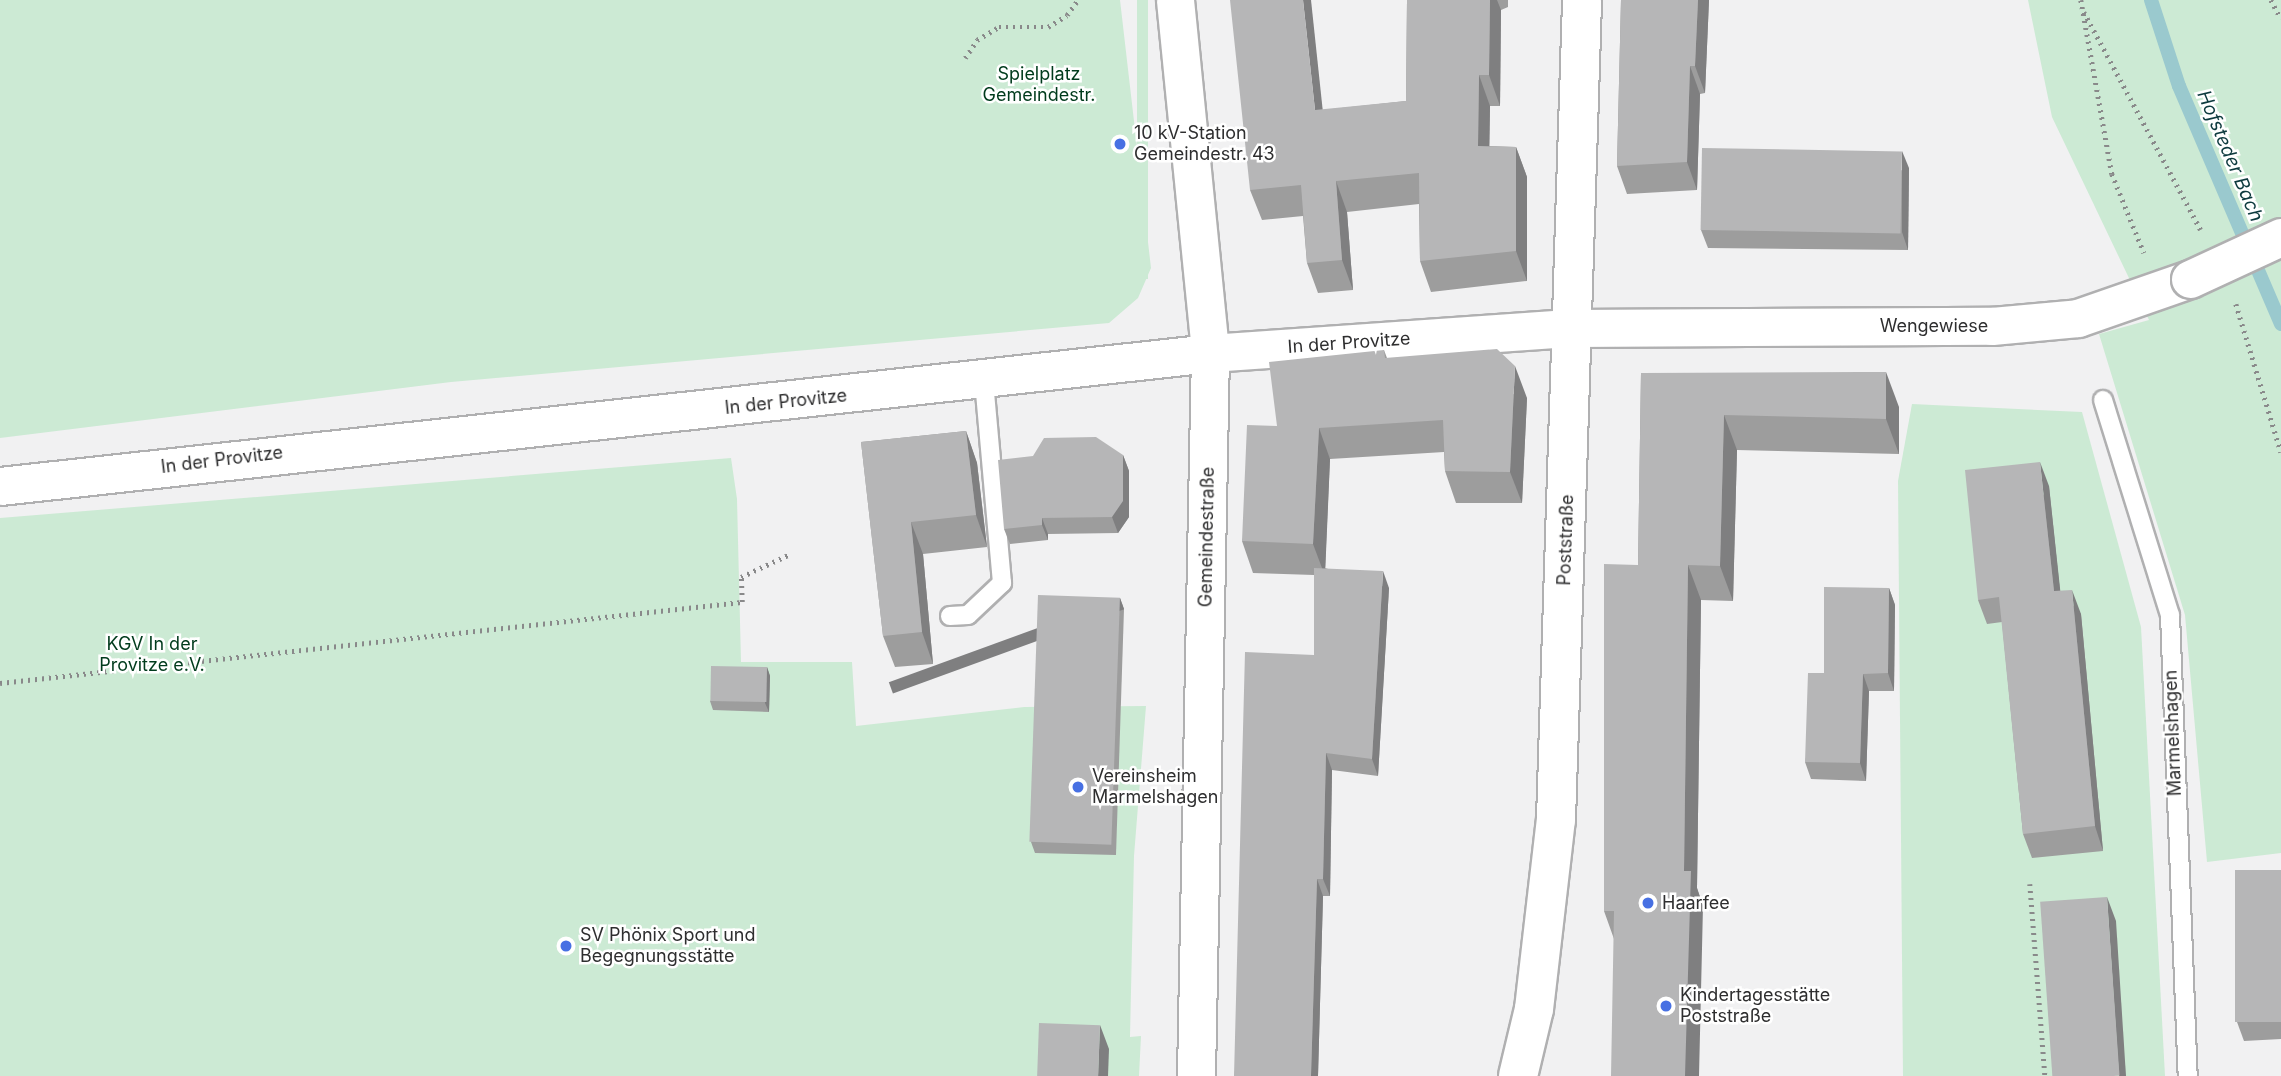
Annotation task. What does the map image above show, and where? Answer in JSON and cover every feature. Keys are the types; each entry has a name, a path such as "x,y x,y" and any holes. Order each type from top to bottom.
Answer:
{"street":[{"name":"Gemeindestraße","path":"1175,0 1210,354 1196,1076"},
{"name":"Poststraße","path":"1518,1076 1534,1009 1553,858 1581,0"},
{"name":"Wengewiese","path":"1572,328 1992,326 2078,318 2175,285 2281,237"},
{"name":"In der Provitze","path":"0,486 984,381 1210,354 1572,328"}],"lane":[{"path":"950,617 968,615 1002,583 984,381"},
{"name":"Marmelshagen","path":"2103,400 2170,615 2188,1076"}],"path":[{"path":"965,58 977,40 999,27 1048,27 1066,15 1078,0"},
{"path":"2081,0 2112,174 2175,285"},
{"path":"2271,0 2281,19"},
{"path":"2084,12 2205,240"},
{"path":"2233,298 2281,452"},
{"path":"0,683 742,602 741,577 788,555"},
{"path":"2029,884 2045,1076"}],"green space":[{"name":"Spielplatz Gemeindestr.","path":"0,0 1120,0 1151,268 1138,298 1109,323 451,382 0,438"},
{"path":"1137,0 1148,0 1148,279 1137,279"},
{"path":"2028,0 2281,0 2281,853 2207,862 2185,615 2099,334 2149,320 2052,117"},
{"path":"1912,404 2082,412 2141,627 2165,1076 1903,1076 1898,481"},
{"name":"SV Phönix Sport und Begegnungsstätte","path":"731,458 737,499 741,662 852,662 856,726 1024,707 1146,706 1134,856 1130,1037 1141,1036 1139,1076 0,1076 0,518"}],"building":[{"path":"1230,0 1303,0 1315,110 1406,101 1407,0 1490,0 1489,75 1479,75 1478,146 1516,147 1516,251 1420,261 1419,173 1336,181 1342,260 1307,263 1301,185 1250,190"},
{"path":"1621,0 1698,0 1695,66 1690,66 1687,162 1617,166"},
{"path":"1702,148 1902,151 1901,233 1701,230"},
{"path":"1497,349 1515,366 1510,472 1445,471 1443,420 1319,428 1313,544 1242,541 1247,425 1277,426 1269,362 1384,350 1385,358"},
{"path":"1886,372 1886,419 1724,415 1720,566 1688,565 1684,871 1691,871 1685,1076 1611,1076 1614,911 1604,911 1604,564 1638,565 1641,373"},
{"path":"966,431 976,515 911,522 922,632 883,636 861,442"},
{"path":"1096,437 1123,455 1123,501 1112,517 1042,518 1042,525 1004,529 998,460 1033,456 1044,438"},
{"path":"2040,462 2054,591 2072,590 2095,826 2023,834 1999,597 1978,600 1965,470"},
{"path":"1314,568 1383,571 1372,759 1326,753 1323,879 1317,879 1311,1076 1234,1076 1245,652 1314,655"},
{"path":"1824,587 1889,588 1888,673 1863,674 1860,763 1805,762 1808,673 1824,673"},
{"path":"1038,595 1120,598 1111,845 1029,842"},
{"path":"711,666 767,667 766,702 710,701"},
{"path":"2235,870 2281,870 2281,1022 2235,1022"},
{"path":"2107,897 2119,1076 2052,1076 2040,902"},
{"path":"1039,1023 1100,1025 1098,1076 1037,1076"}],"waterway":[{"name":"Hofsteder Bach","path":"2151,0 2179,86 2281,324"}],"place":[{"name":"10 kV-Station Gemeindestr. 43","path":"1120,144"},
{"name":"Vereinsheim Marmelshagen","path":"1078,787"},
{"name":"Haarfee","path":"1648,903"},
{"name":"SV Phönix Sport und Begegnungsstätte","path":"566,946"},
{"name":"Kindertagesstätte Poststraße","path":"1666,1006"}],"park label":[{"name":"KGV In der Provitze e.V.","path":"152,655"}]}
